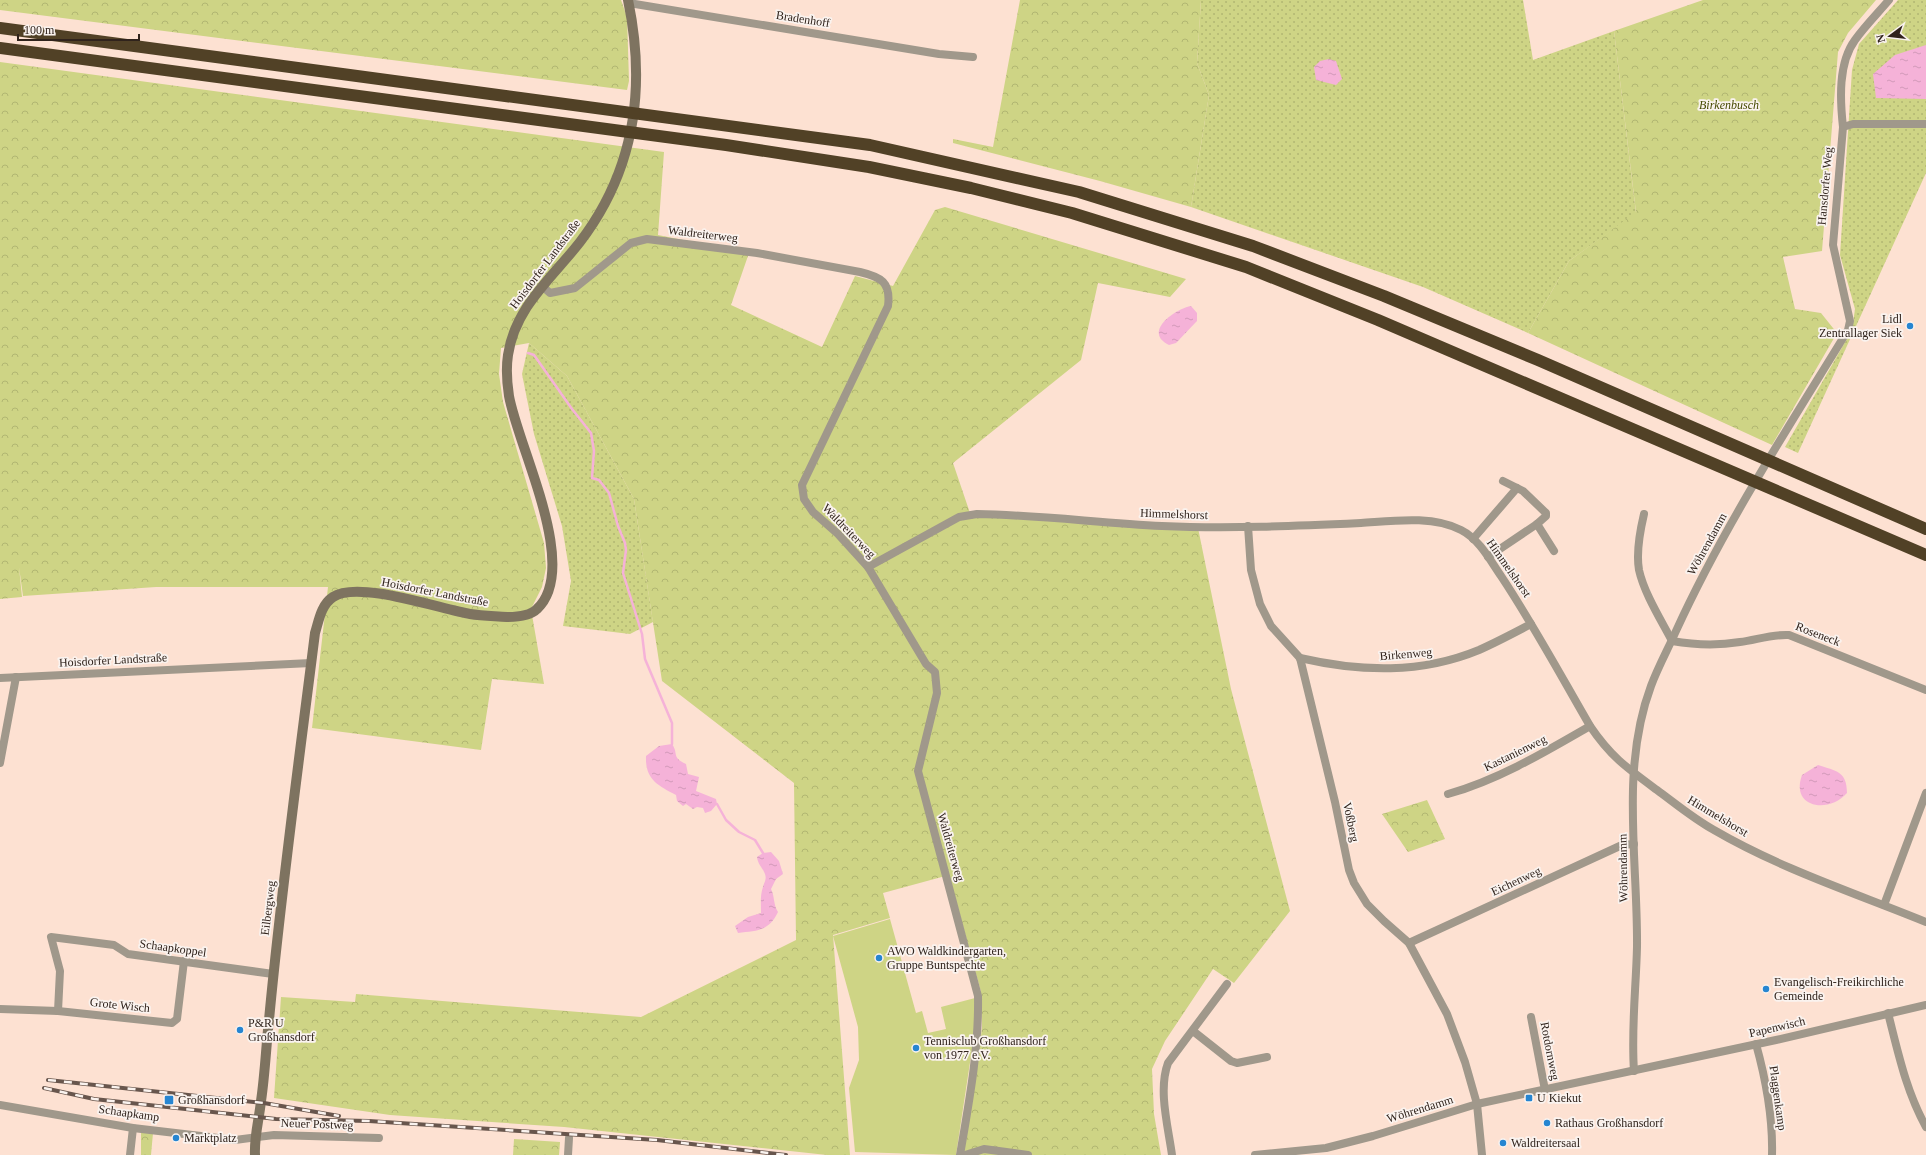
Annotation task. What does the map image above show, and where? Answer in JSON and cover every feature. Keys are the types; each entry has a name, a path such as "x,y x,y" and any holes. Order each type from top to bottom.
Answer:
{"highway":[{"path":"0,28 870,144 1080,192 1253,246 1384,296 1538,360 1926,529"},
{"path":"0,48 741,147 869,167 971,188 1072,213 1246,267 1378,320 1926,555"}],"main road":[{"name":"Hoisdorfer Landstraße","path":"311,663 320,616 326,604 338,594 346,592 368,592 470,614 497,616 517,616 533,612 545,599 550,584 552,568 550,528 513,413 509,396 507,370 508,354 521,314 586,233 607,197 621,165 632,121 637,84 636,43 628,2"},
{"name":"Eilbergweg","path":"255,1155 254,1138 258,1124 263,1085 273,974 311,663"}],"street":[{"path":"1889,0 1855,40 1849,50 1842,72 1843,127 1853,124 1926,124"},
{"name":"Bradenhoff","path":"628,2 939,54 972,57"},
{"name":"Hansdorfer Weg","path":"1843,127 1833,245 1850,321 1848,330"},
{"name":"Waldreiterweg","path":"542,286 550,293 575,288 631,243 647,239 757,253 860,272 876,276 885,283 890,294 888,306 802,485 804,499 813,512 838,534 868,567 926,664 935,672 937,693 918,771 978,996 979,1028 972,1089 960,1155"},
{"name":"Wöhrendamm","path":"1255,1155 1326,1148 1379,1134 1477,1104 1634,1071 1633,1007 1637,948 1633,773 1638,735 1651,686 1701,578 1777,446 1848,330"},
{"path":"1488,557 1545,518 1546,513 1523,491 1503,481"},
{"path":"1473,539 1517,488"},
{"name":"Himmelshorst","path":"868,567 959,518 977,514 1161,526 1248,526 1424,521 1437,522 1462,530 1473,539 1488,557 1531,624 1590,726 1603,745 1617,761 1714,830 1785,866 1926,922"},
{"path":"1644,514 1639,550 1639,570 1672,641"},
{"path":"1537,524 1554,551"},
{"name":"Voßberg","path":"1248,526 1251,570 1260,604 1271,626 1300,658 1335,802 1349,870 1354,883 1367,904 1409,943 1447,1014 1465,1062 1477,1104 1482,1155"},
{"name":"Birkenweg","path":"1300,658 1330,665 1356,668 1397,669 1416,667 1466,655 1531,624"},
{"name":"Roseneck","path":"1672,641 1695,645 1726,644 1788,635 1926,690"},
{"name":"Hoisdorfer Landstraße","path":"0,678 311,663"},
{"path":"0,763 16,677"},
{"name":"Kastanienweg","path":"1448,794 1486,781 1553,748 1590,726"},
{"path":"1884,905 1926,793"},
{"name":"Eichenweg","path":"1409,943 1622,845 1634,844"},
{"name":"Schaapkoppel","path":"58,1011 60,971 51,937 114,945 128,954 273,974"},
{"name":"Grote Wisch","path":"0,1009 58,1011 172,1023 177,1019 184,961"},
{"path":"1172,1155 1163,1086 1164,1074 1168,1063 1193,1032 1227,984"},
{"name":"Papenwisch","path":"1634,1071 1756,1044 1888,1012 1926,1005"},
{"path":"1888,1012 1910,1093 1926,1127"},
{"name":"Rotdornweg","path":"1531,1017 1545,1090"},
{"path":"1193,1032 1231,1061 1237,1063 1267,1057"},
{"name":"Plaggenkamp","path":"1756,1044 1765,1080 1769,1106 1772,1155"},
{"name":"Schaapkamp","path":"0,1105 133,1128 235,1140 254,1138"},
{"path":"130,1155 133,1128"},
{"name":"Neuer Postweg","path":"254,1138 274,1135 379,1138"},
{"path":"568,1155 569,1138"},
{"path":"965,1155 984,1149 1028,1155"}],"green space":[{"path":"0,0 621,0 627,17 629,81 627,90 0,10"},
{"path":"1020,0 1201,0 1197,63 1209,95 1191,207 1100,181 953,143 953,139 993,147"},
{"path":"1201,0 1523,0 1533,60 1614,31 1636,213 1569,261 1528,333 1423,287 1191,207 1209,95 1197,63"},
{"name":"Birkenbusch","path":"1703,0 1876,0 1848,33 1838,52 1822,251 1783,257 1795,309 1821,313 1837,333 1772,445 1528,333 1569,261 1636,212 1614,31"},
{"path":"1898,0 1926,0 1926,173 1798,453 1785,447 1852,330 1855,309 1840,255 1852,70 1859,44"},
{"path":"0,62 664,152 658,235 749,253 731,305 822,347 855,276 893,286 935,210 945,207 1186,279 1170,297 1098,283 1081,360 953,463 970,513 1198,528 1231,689 1290,911 1234,983 1213,969 1165,1041 1152,1069 1154,1114 1161,1155 963,1155 974,1090 982,1028 981,992 949,875 883,893 890,918 833,935 850,1155 827,1155 564,1127 390,1115 274,1098 281,997 355,1002 356,994 641,1017 796,940 794,783 662,681 634,499 567,376 529,343 501,348 499,374 503,402 544,543 546,568 542,587 531,609 544,684 492,679 481,750 312,728 328,587 156,587 23,596 19,567 22,597 0,599"},
{"path":"529,343 567,376 634,499 653,622 630,634 563,626 571,581 562,526 534,434 522,374"},
{"path":"1427,800 1445,839 1408,852 1382,814"},
{"name":"Tennisclub Großhansdorf von 1977 e.V.","path":"890,919 916,1013 922,1011 928,1033 946,1029 941,1007 975,998 974,1036 956,1155 855,1152 849,1088 859,1060 858,1027 833,936"},
{"path":"141,1131 153,1133 151,1155 141,1155"},
{"path":"514,1139 560,1142 559,1155 513,1155"}],"water":[{"path":"1926,45 1926,99 1876,98 1873,74 1895,55"},
{"path":"1329,59 1336,61 1342,79 1336,85 1316,80 1314,67 1320,61"},
{"path":"1191,306 1197,313 1197,321 1176,343 1169,345 1162,340 1159,334 1160,328 1170,316 1184,308"},
{"path":"672,744 678,759 686,764 688,774 699,777 696,791 716,799 717,804 711,811 705,813 703,808 697,807 693,809 686,804 683,806 677,801 676,795 663,788 650,776 646,764 646,756 659,746"},
{"path":"1818,765 1839,773 1845,780 1847,793 1839,800 1831,804 1813,804 1806,801 1801,795 1800,786 1802,775"},
{"path":"771,852 779,861 783,874 776,879 771,889 778,912 771,923 762,929 738,933 735,926 748,917 761,913 761,893 766,878 757,857 763,853"}],"waterway":[{"path":"528,353 534,355 591,433 594,451 592,478 599,480 609,493 618,526 625,543 626,550 623,573 642,634 645,659 672,723 672,744"},
{"path":"717,804 726,820 739,832 755,840 763,853"}],"railway":[{"path":"48,1080 264,1103 339,1116"},
{"path":"44,1088 94,1099 276,1119 369,1121 657,1140 786,1155"}],"place":[{"name":"Lidl Zentrallager Siek","path":"1910,326"},
{"name":"AWO Waldkindergarten, Gruppe Buntspechte","path":"879,958"},
{"name":"Evangelisch-Freikirchliche Gemeinde","path":"1766,989"},
{"name":"P&R U Großhansdorf","path":"240,1030"},
{"name":"Tennisclub Großhansdorf von 1977 e.V.","path":"916,1048"},
{"name":"U Kiekut","path":"1529,1098"},
{"name":"Großhansdorf","path":"169,1100"},
{"name":"Rathaus Großhansdorf","path":"1547,1123"},
{"name":"Marktplatz","path":"176,1138"},
{"name":"Waldreitersaal","path":"1503,1143"}]}
